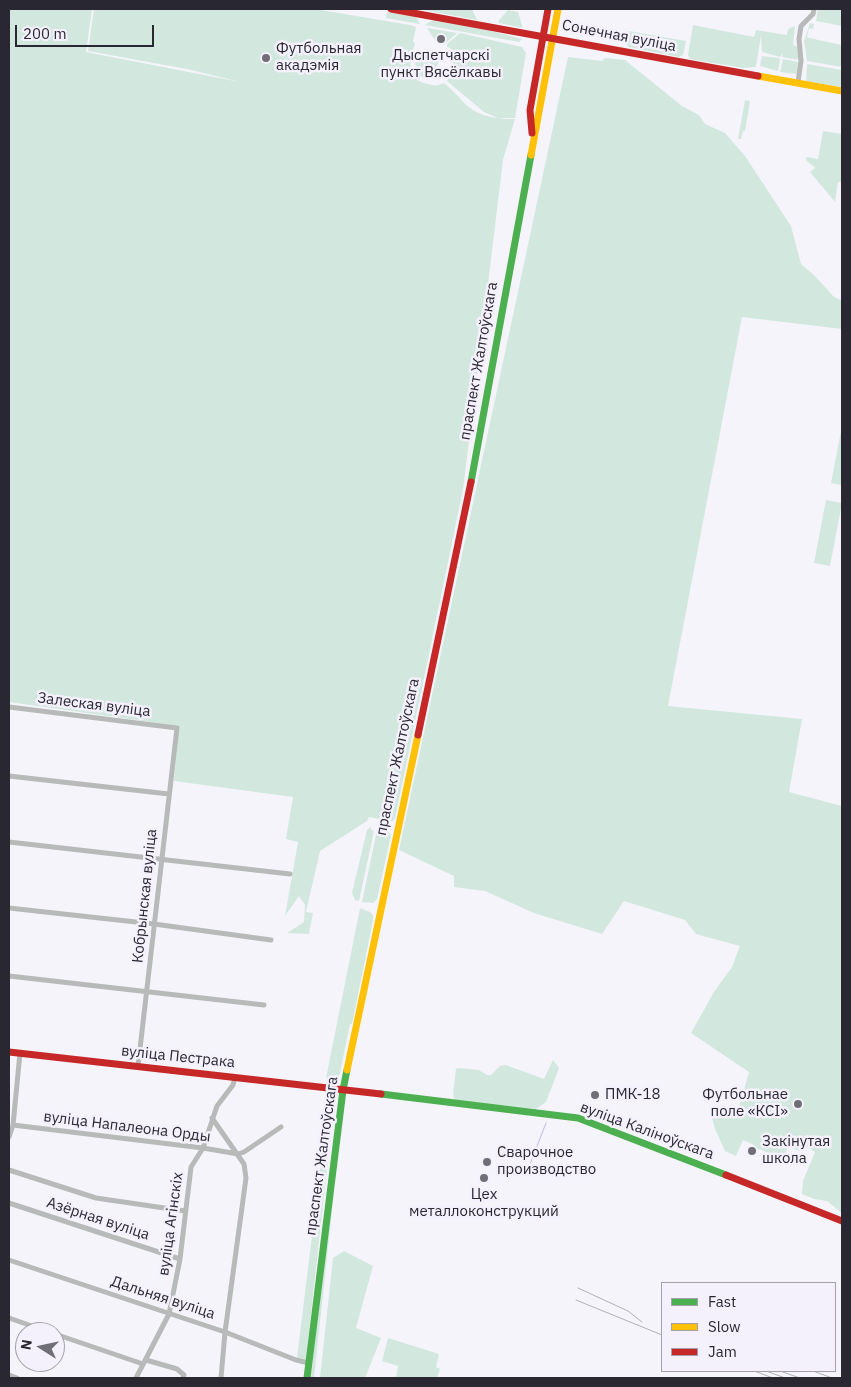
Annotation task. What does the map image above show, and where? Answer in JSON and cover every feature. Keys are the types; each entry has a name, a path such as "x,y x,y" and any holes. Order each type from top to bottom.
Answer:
{"main road":[{"name":"Сонечная вуліца","path":"391,9 842,91"},
{"name":"праспект Жалтоўскага","path":"533,145 530,110 548,9"},
{"name":"праспект Жалтоўскага","path":"307,1378 343,1090 476,451 558,9"},
{"name":"вуліца Пестрака","path":"9,1052 343,1090"},
{"name":"вуліца Каліноўскага","path":"343,1090 544,1112 583,1120 842,1222"}],"street":[{"path":"798,82 802,61 799,39 801,26 813,14 814,9"},
{"name":"Залеская вуліца","path":"9,707 177,728"},
{"name":"Кобрынская вуліца","path":"138,1066 177,728"},
{"path":"9,776 169,794"},
{"path":"9,842 290,874"},
{"path":"9,908 154,924 271,940"},
{"path":"9,976 264,1005"},
{"path":"9,1137 13,1125 20,1053"},
{"name":"вуліца Агінскіх","path":"136,1378 169,1314 180,1259 191,1167 203,1148 217,1106 233,1085 235,1077"},
{"path":"212,1117 244,1164 246,1178 225,1332 221,1378"},
{"name":"вуліца Напалеона Орды","path":"13,1125 238,1154"},
{"path":"238,1154 281,1127"},
{"path":"9,1170 96,1198 186,1211"},
{"name":"Азёрная вуліца","path":"9,1202 180,1259"},
{"name":"Дальняя вуліца","path":"9,1260 225,1332 296,1360 309,1363"},
{"path":"65,1337 144,1362 177,1369 185,1377"},
{"path":"9,1375 17,1378"}],"green space":[{"path":"9,9 92,9 86,52 240,82 187,69 88,51 94,9 315,9 410,25 416,27 411,63 412,74 415,78 420,82 432,85 444,83 462,101 478,113 499,118 515,119 503,160 463,490 395,818 393,821 385,823 379,819 369,817 367,821 320,851 306,912 313,913 309,934 287,933 304,922 305,905 299,896 285,916 298,842 286,839 293,797 174,781 179,726 9,702"},
{"path":"419,9 472,9 477,20"},
{"path":"818,9 842,9 842,26 816,21"},
{"path":"508,10 518,12 523,28 499,23 499,20"},
{"path":"387,12 416,17 420,24 386,18"},
{"path":"436,20 522,39 519,42 425,25"},
{"path":"810,23 814,24 813,29 809,28 807,37 842,45 842,67 807,61 804,41"},
{"path":"693,25 754,37 756,30 787,35 788,29 795,26 793,45 798,47 800,60 782,57 783,52 780,57 762,52 761,35 756,67 743,68 690,59 688,55"},
{"path":"427,28 457,33 446,43 444,38 439,37 438,41 435,40"},
{"path":"629,31 686,41 683,55 679,57 629,47 627,45"},
{"path":"460,33 522,47 526,53 515,118 498,118 484,112 447,81 451,73 453,61 452,52 447,47 447,44"},
{"path":"426,49 434,51 439,57 434,74 424,78 417,74 415,64 419,53"},
{"path":"762,56 779,58 778,71 760,66"},
{"path":"568,57 602,61 605,58 625,60 682,106 699,115 705,124 725,133 745,156 791,226 801,264 833,296 842,300 842,329 742,317 668,706 802,719 789,792 842,806 842,1213 827,1201 814,1199 802,1194 803,1181 815,1152 807,1147 800,1151 788,1147 783,1159 754,1147 754,1145 743,1140 736,1156 725,1151 715,1129 709,1107 737,1114 749,1072 691,1033 714,992 732,967 740,946 696,934 685,920 624,901 602,934 534,913 485,891 454,887 454,876 399,850"},
{"path":"783,59 798,62 797,74 780,72"},
{"path":"807,64 842,70 842,87 806,81"},
{"path":"745,100 750,101 745,131 743,131 741,139 738,139"},
{"path":"823,131 842,134 841,182 838,182 835,202 810,172 815,168 806,160 806,157 818,159"},
{"path":"842,426 842,485 831,483"},
{"path":"826,500 842,503 830,566 814,563"},
{"path":"371,827 371,830 374,831 359,901 355,900 352,893 367,830"},
{"path":"384,828 391,835 377,899 373,903 362,902 377,830 382,831"},
{"path":"360,908 370,912 373,915 373,920 340,1073 337,1079 326,1078"},
{"path":"553,1060 559,1068 546,1102 536,1109 456,1101 454,1099 456,1069 479,1070 487,1075 491,1075 500,1066 506,1065 544,1079"},
{"path":"327,1113 333,1114 306,1359 297,1358"},
{"path":"332,1192 334,1192 314,1378 311,1378"},
{"path":"344,1251 373,1266 356,1328 381,1338 365,1378 320,1378 333,1258"},
{"path":"388,1338 439,1354 436,1367 440,1369 437,1378 396,1378 398,1366 382,1361"}],"waterway":[{"path":"531,1174 527,1172 546,1123"}],"railway":[{"path":"578,1288 628,1311 642,1322"},
{"path":"576,1300 661,1335"},
{"path":"757,1372 773,1378"},
{"path":"769,1372 785,1378"},
{"path":"783,1372 800,1378"},
{"path":"816,1372 832,1378"}],"traffic: fast":[{"path":"471,482 531,155"},
{"path":"307,1378 347,1070"},
{"path":"381,1094 578,1118 726,1175"}],"traffic: slow":[{"path":"531,155 558,9"},
{"path":"758,76 842,91"},
{"path":"347,1070 418,735"}],"traffic: jam":[{"path":"391,9 758,76"},
{"path":"532,133 530,110 548,9"},
{"path":"418,735 471,482"},
{"path":"9,1052 381,1094"},
{"path":"726,1175 842,1221"}],"place":[{"name":"Дыспетчарскі пункт Вясёлкавы","path":"441,39"},
{"name":"Футбольная акадэмія","path":"266,58"},
{"name":"ПМК-18","path":"595,1095"},
{"name":"Футбольнае поле «КСІ»","path":"798,1104"},
{"name":"Закінутая школа","path":"752,1151"},
{"name":"Сварочное производство","path":"487,1162"},
{"name":"Цех металлоконструкций","path":"484,1178"}]}
